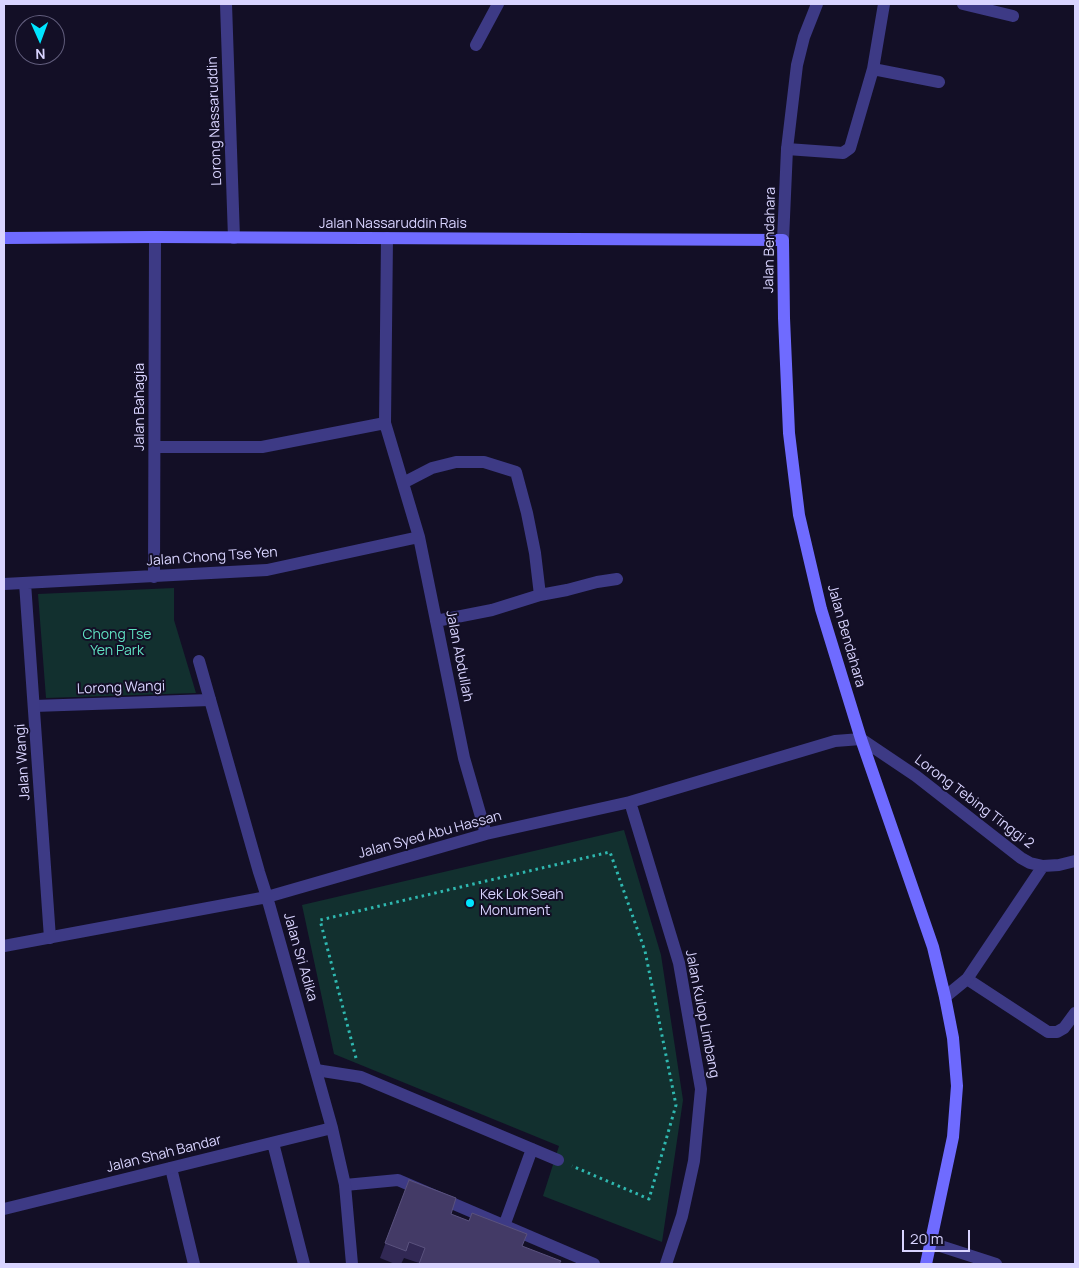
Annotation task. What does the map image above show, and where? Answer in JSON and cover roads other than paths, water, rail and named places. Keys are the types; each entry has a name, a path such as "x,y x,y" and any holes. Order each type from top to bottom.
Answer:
{"main road":[{"name":"Jalan Nassaruddin Rais","path":"4,238 783,240"},
{"name":"Jalan Bendahara","path":"783,240 789,433 799,515 821,609 861,739 933,947 946,997 953,1038 956,1086 953,1137 932,1243 926,1264"}],"street":[{"name":"Lorong Nassaruddin","path":"226,4 234,238"},
{"path":"476,45 498,4"},
{"name":"Jalan Bendahara","path":"783,240 787,149 797,65 804,37 817,4"},
{"path":"787,149 843,153 850,148 873,69 884,4"},
{"path":"963,4 1013,16"},
{"path":"873,69 939,82"},
{"name":"Jalan Bahagia","path":"154,577 155,237"},
{"name":"Jalan Abdullah","path":"387,238 385,423 419,537 464,758 486,834"},
{"path":"155,447 262,447 385,423"},
{"path":"403,483 432,468 456,462 484,462 516,472 535,553 540,595"},
{"name":"Jalan Chong Tse Yen","path":"4,584 267,570 419,537"},
{"path":"436,621 492,610 540,595 617,579"},
{"name":"Jalan Wangi","path":"25,583 50,938"},
{"name":"Jalan Sri Adika","path":"199,661 332,1128 345,1185 352,1264"},
{"name":"Lorong Wangi","path":"34,706 210,700"},
{"name":"Jalan Syed Abu Hassan","path":"4,946 267,897 486,834 630,802 835,741 861,739"},
{"name":"Lorong Tebing Tinggi 2","path":"861,739 916,776 1021,858 1030,863 1043,866 1075,861"},
{"name":"Jalan Kulop Limbang","path":"630,802 679,963 701,1089 694,1160 682,1216 666,1264"},
{"path":"946,997 967,979 1043,866"},
{"path":"967,979 1048,1032 1057,1032 1064,1028 1075,1013"},
{"path":"316,1070 361,1077 558,1160"},
{"name":"Jalan Shah Bandar","path":"4,1209 332,1128"},
{"path":"273,1142 304,1264"},
{"path":"504,1226 532,1149"},
{"path":"170,1168 194,1264"},
{"path":"345,1185 398,1180 594,1264"},
{"path":"932,1243 996,1264"}],"place":[{"name":"Kek Lok Seah Monument","path":"470,903"}],"park label":[{"name":"Chong Tse Yen Park","path":"117,644"}]}
